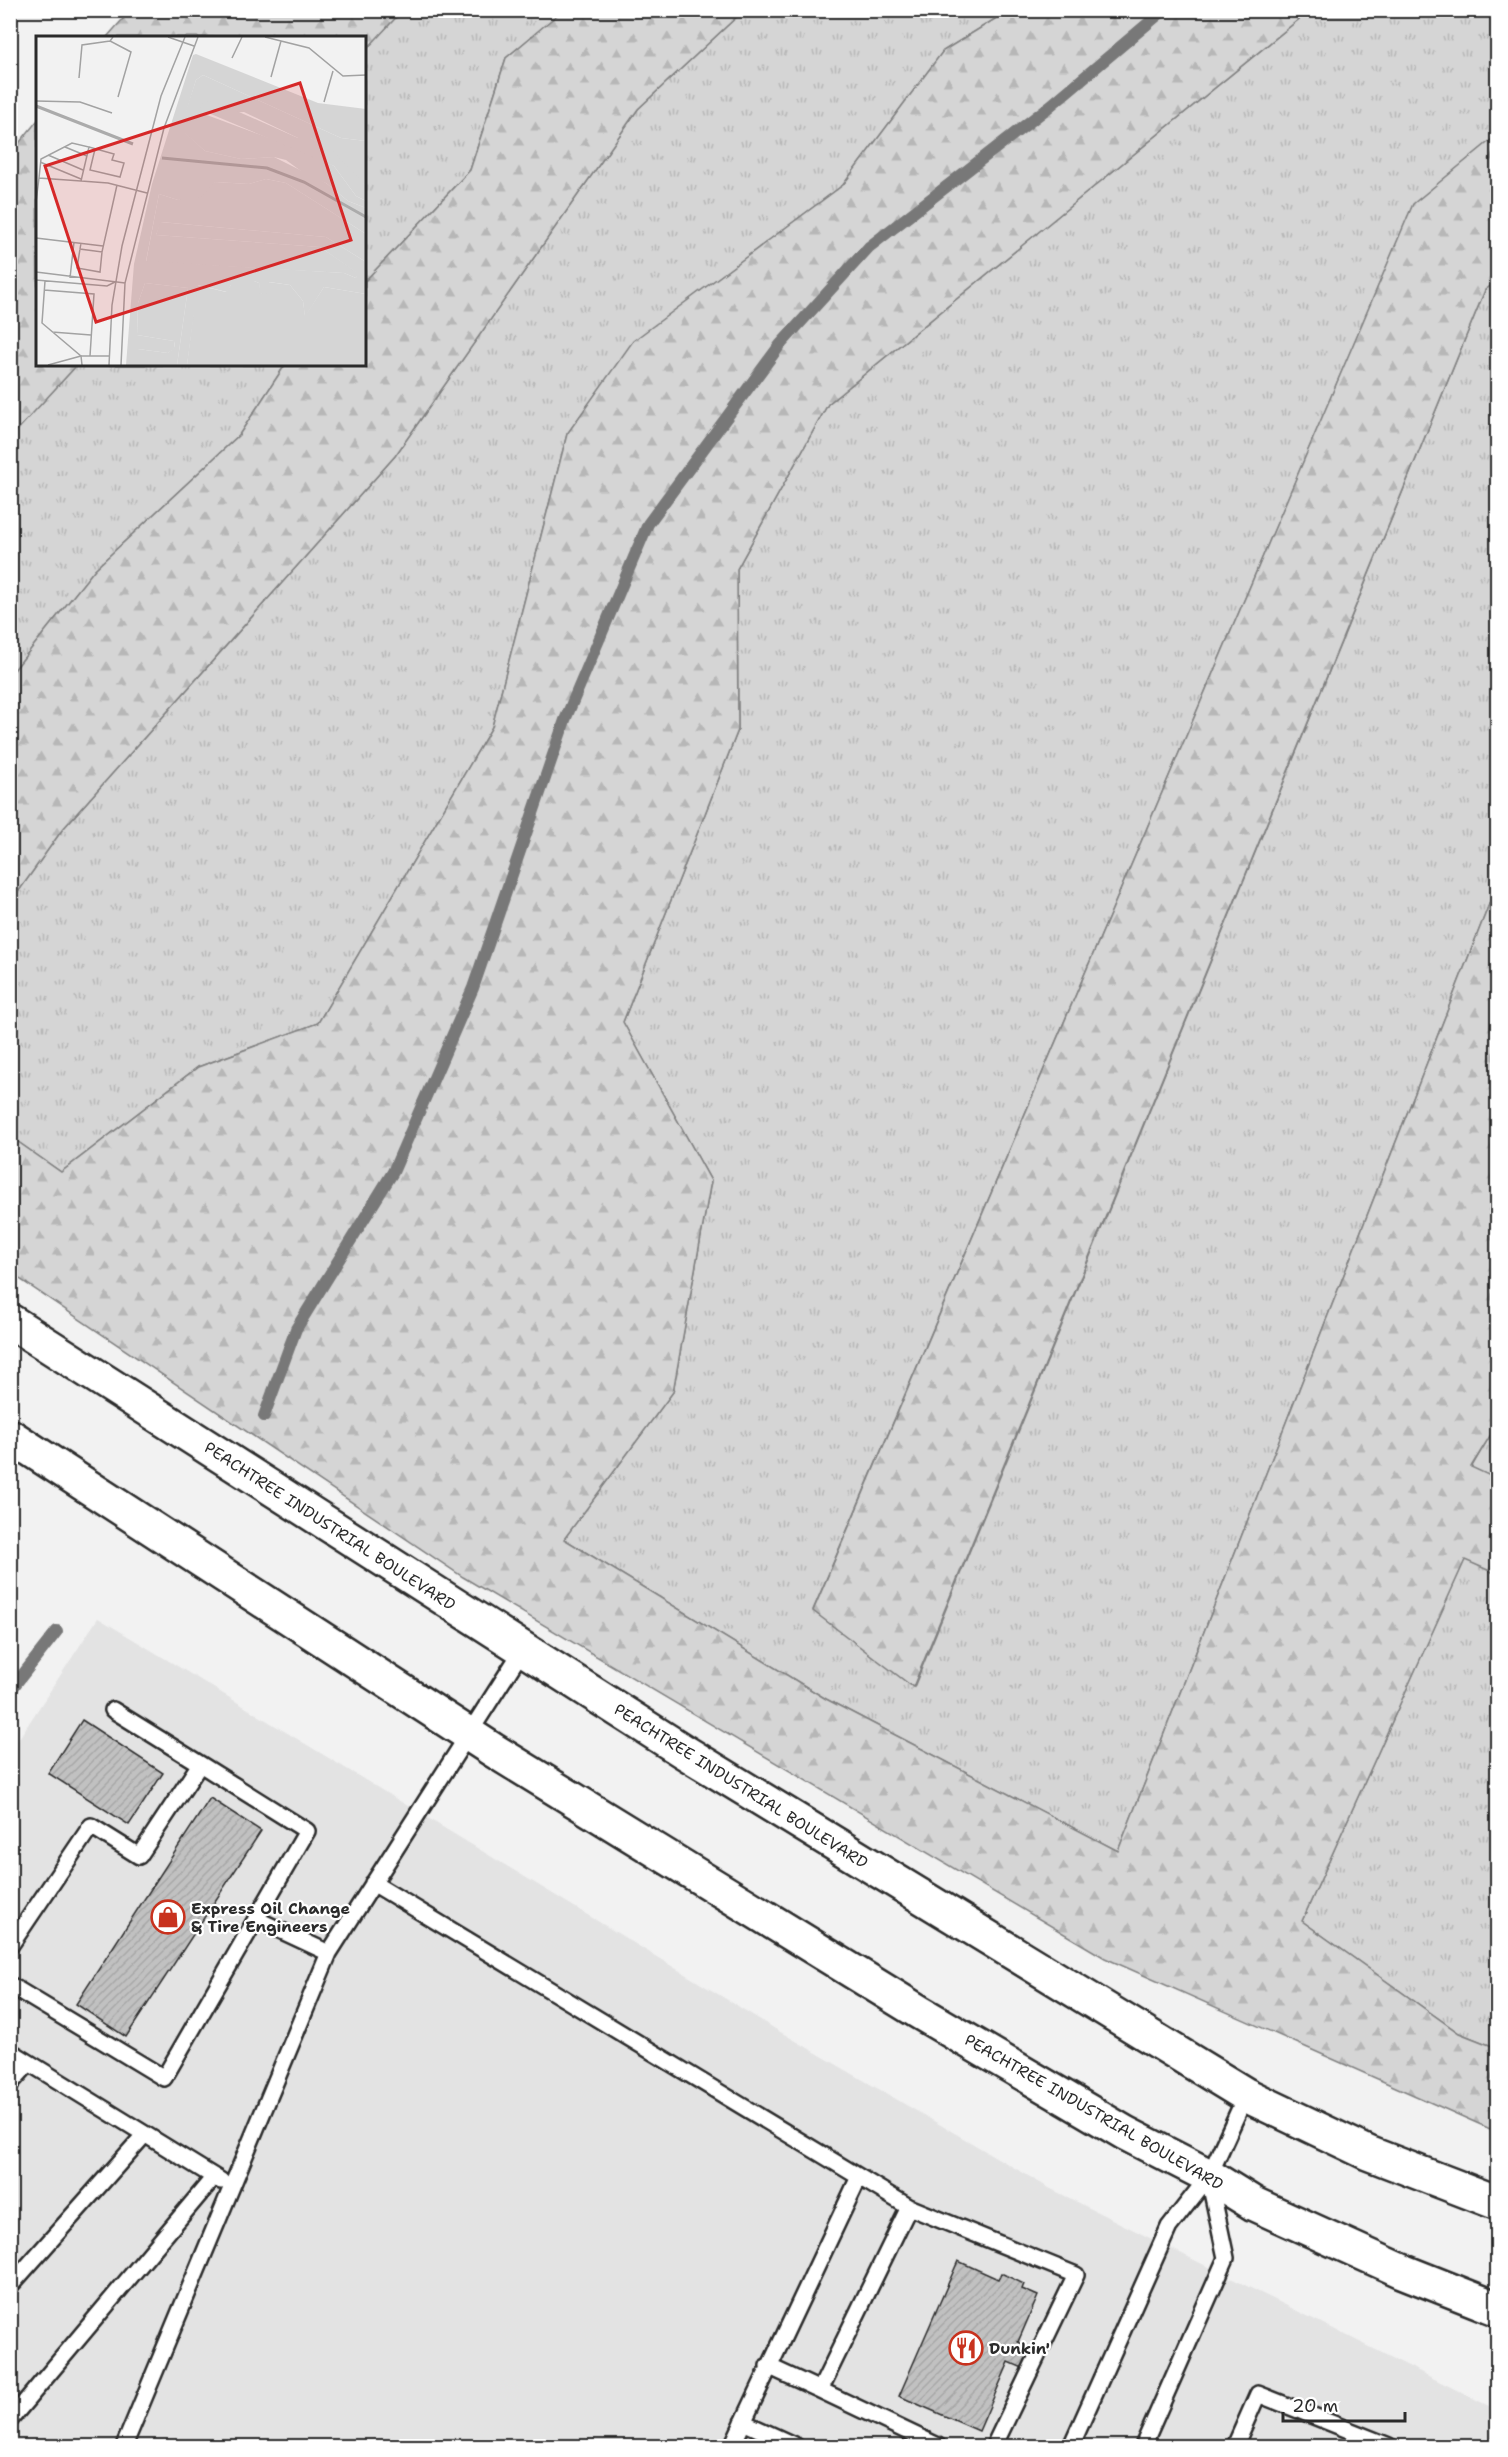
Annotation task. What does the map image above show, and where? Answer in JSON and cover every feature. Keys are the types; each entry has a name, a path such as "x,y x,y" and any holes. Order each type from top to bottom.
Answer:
{"highway":[{"name":"PEACHTREE INDUSTRIAL BOULEVARD","path":"10,1321 683,1751 1246,2095 1368,2153 1497,2203"},
{"name":"PEACHTREE INDUSTRIAL BOULEVARD","path":"10,1436 467,1733 919,2012 1125,2133 1209,2175 1254,2204 1402,2271 1497,2309"}],"lane":[{"path":"124,2446 329,1953 467,1733 523,1649"},
{"path":"10,1985 164,2078 307,1831 113,1710"},
{"path":"10,1946 91,1826 139,1856 200,1764"},
{"path":"373,1883 909,2207 1076,2275 994,2446"},
{"path":"256,1919 329,1953"},
{"path":"10,2051 231,2188"},
{"path":"10,2084 29,2063"},
{"path":"1071,2446 1170,2227 1209,2175 1246,2095"},
{"path":"10,2286 145,2134"},
{"path":"1143,2446 1226,2258 1209,2175"},
{"path":"732,2446 859,2176"},
{"path":"10,2420 214,2177"},
{"path":"820,2390 909,2207"},
{"path":"768,2366 938,2446"},
{"path":"1235,2446 1258,2394 1389,2446"},
{"path":"743,2422 796,2446"}],"shaded area":[{"path":"98,1618 777,2030 1049,2188 1497,2410 1497,2446 11,2446 10,1752"}],"green space":[{"path":"130,10 402,11 366,50 366,36 108,36"},
{"path":"563,10 743,11 638,109 395,456 62,830 11,902 11,674 95,569 239,435 284,366 366,366 366,280 470,170 506,58"},
{"path":"402,11 563,11 506,58 470,170 366,280 366,49"},
{"path":"743,11 1008,11 943,51 843,185 634,341 567,434 492,727 318,1023 198,1067 61,1172 11,1137 11,902 62,830 395,456 638,109"},
{"path":"1008,11 1309,11 828,404 737,569 738,730 623,1022 711,1181 673,1392 564,1539 826,1699 1118,1851 1497,884 1498,1423 1471,1467 1497,1479 1497,1574 1465,1560 1302,1921 1459,2033 1497,2048 1497,2132 1105,1958 463,1577 11,1273 11,1137 61,1172 198,1067 318,1023 492,727 567,434 633,341 843,185 943,51"},
{"path":"1309,11 1497,11 1497,135 1413,205 813,1610 914,1687 1485,290 1497,281 1497,884 1118,1851 826,1699 564,1539 673,1392 711,1181 623,1022 738,730 737,569 828,404"},
{"path":"36,122 36,366 76,366 11,437 11,153"},
{"path":"1497,135 1497,281 1485,290 913,1687 813,1611 1413,204"},
{"path":"76,366 284,366 239,435 95,569 11,674 10,437"},
{"path":"1497,1423 1497,1479 1471,1468"},
{"path":"1465,1559 1497,1574 1497,2048 1459,2033 1302,1921"}],"building":[{"path":"82,1720 163,1773 129,1825 48,1773"},
{"name":"Express Oil Change & Tire Engineers","path":"210,1798 261,1831 126,2037 76,2004"},
{"path":"958,2261 998,2279 1001,2273 1024,2284 1022,2289 1038,2296 1018,2342 1033,2349 1025,2369 1009,2362 979,2431 899,2396"}],"waterway":[{"path":"264,1416 296,1329 393,1172 473,988 565,720 648,524 780,345 869,247 1050,106 1164,10"},
{"path":"10,1691 57,1631"}],"place":[{"name":"Express Oil Change & Tire Engineers","path":"168,1917"},
{"name":"Dunkin'","path":"966,2348"}]}
